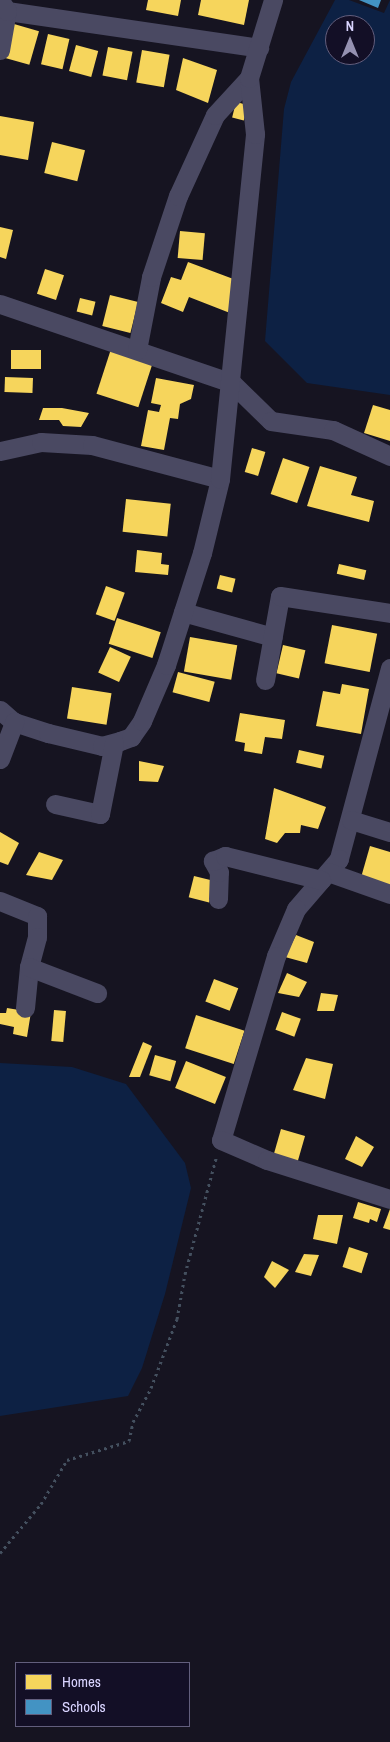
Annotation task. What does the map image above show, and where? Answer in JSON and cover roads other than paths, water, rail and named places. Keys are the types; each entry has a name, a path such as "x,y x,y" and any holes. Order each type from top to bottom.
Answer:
{"street":[{"path":"0,759 7,716 102,746 131,737 142,720 166,665 202,553 220,479 232,382 255,134 249,78 273,0"},
{"path":"0,50 2,7 258,48"},
{"path":"137,350 150,277 178,196 215,115 249,78"},
{"path":"0,304 232,382 270,421 333,430 390,456"},
{"path":"0,451 41,442 92,445 220,479"},
{"path":"265,680 280,596 390,613"},
{"path":"183,612 273,636"},
{"path":"390,668 351,820 339,859 296,909 276,956 221,1140 267,1160 390,1199"},
{"path":"55,804 100,814 114,743"},
{"path":"351,820 390,832"},
{"path":"218,899 219,872 213,861 226,856 324,876 390,894"},
{"path":"0,901 37,916 37,937 29,967 25,1008"},
{"path":"29,967 97,993"}],"water":[{"path":"335,0 349,0 384,13 390,0 390,395 307,383 265,341 284,109 291,82 325,19 325,65 375,65 375,15 327,15"},
{"path":"0,1063 72,1067 126,1084 185,1163 191,1188 165,1294 142,1368 128,1396 0,1416"}]}
